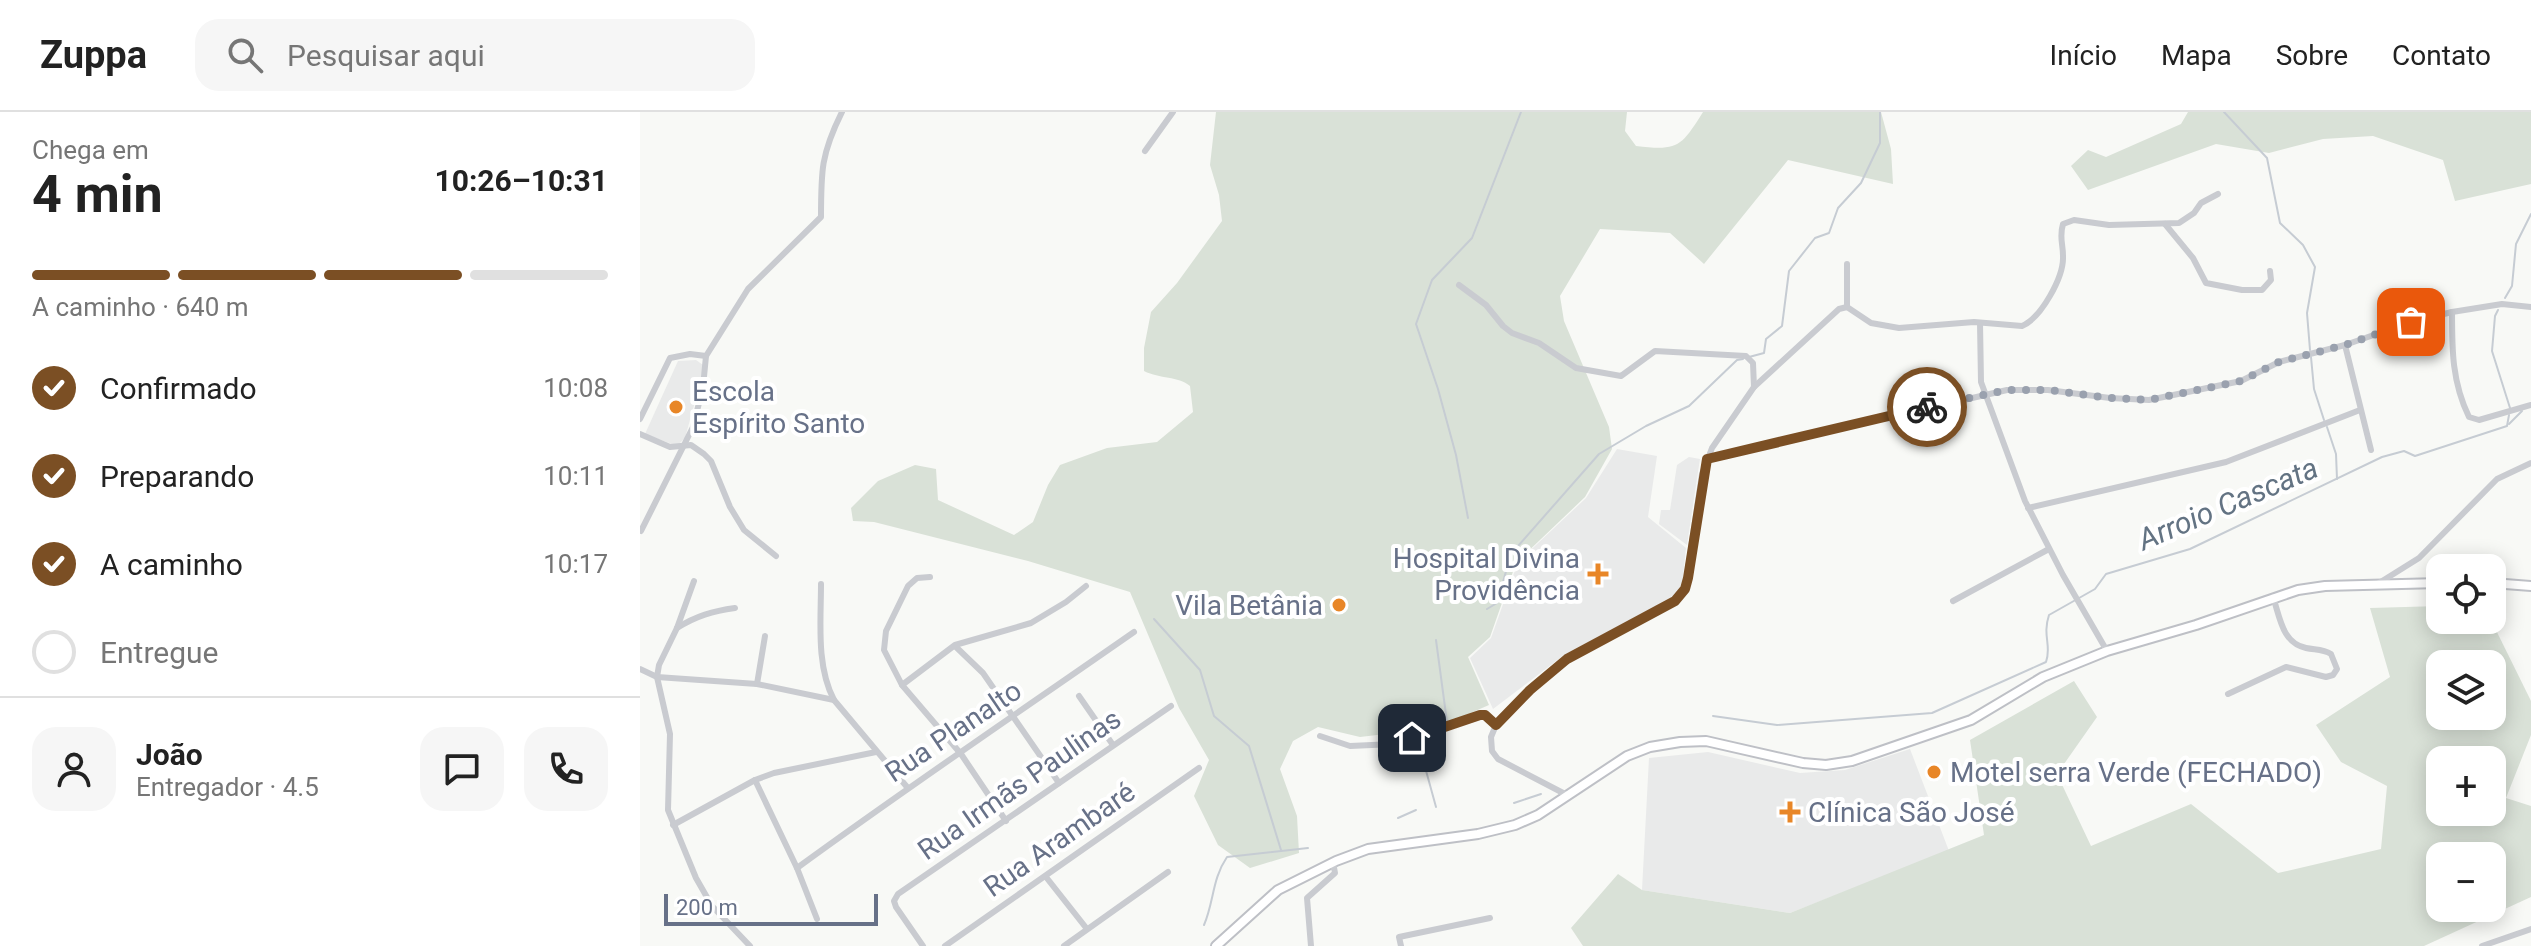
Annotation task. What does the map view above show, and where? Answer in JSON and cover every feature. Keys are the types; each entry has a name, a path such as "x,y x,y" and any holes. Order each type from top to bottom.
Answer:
{"main road":[{"path":"1216,946 1278,890 1333,862 1368,849 1478,834 1515,825 1538,815 1627,756 1650,747 1706,741 1814,764 1852,761 1971,720 2043,677 2107,651 2196,625 2273,597 2325,586 2426,583"},
{"path":"2506,584 2531,586"}],"street":[{"path":"641,531 693,427 703,387 706,356 748,289 821,217 821,172 827,141 842,112"},
{"path":"1145,151 1173,112"},
{"path":"1567,795 1498,759 1492,751 1491,737 1496,725 1530,690 1567,659 1675,601 1685,589 1707,459 1754,387 1839,309 1847,307 1871,323 1899,328 1980,323 2022,326 2038,312 2062,270 2064,253 2059,235 2063,224 2074,220 2109,225 2179,223 2194,213 2201,203 2218,194"},
{"path":"2165,224 2193,258 2206,283 2242,290 2262,290 2271,280 2270,271"},
{"path":"1847,264 1847,307"},
{"path":"1459,285 1486,305 1512,333 1539,343 1576,368 1621,376 1655,351 1746,356 1753,363 1754,387"},
{"path":"1707,459 2007,390 2048,390 2149,400 2241,381 2279,362 2452,312 2502,304 2531,307"},
{"path":"2452,312 2452,367 2459,396 2469,417 2479,420 2531,405"},
{"path":"1980,323 1981,382 2028,508 2107,651"},
{"path":"2345,345 2371,450"},
{"path":"640,419 670,358 690,354 706,356"},
{"path":"2028,508 2226,462 2360,410"},
{"path":"640,434 670,447 697,448 711,461 730,507 744,530 776,556"},
{"path":"2376,585 2419,558 2497,479 2529,462"},
{"path":"1953,601 2049,549"},
{"path":"930,577 917,578 908,586 886,631 884,650 902,685 961,754 1006,821"},
{"path":"694,581 659,665 657,677 670,734 668,810 696,878 712,906 750,946"},
{"path":"821,584 821,643 826,685 834,700 907,787"},
{"path":"902,685 955,645 1031,623 1086,586"},
{"path":"2228,694 2286,667 2326,677 2333,675 2337,669 2331,654 2293,644 2286,636 2273,597"},
{"path":"677,628 712,611 735,608"},
{"name":"Rua Planalto","path":"797,868 907,787 961,754 1134,632"},
{"path":"757,684 765,636"},
{"path":"955,645 983,673 1059,783"},
{"path":"640,669 657,677 757,684 834,700"},
{"path":"1079,696 1113,745"},
{"name":"Rua Irmãs Paulinas","path":"923,946 894,901 898,894 1171,706"},
{"path":"1320,736 1350,746 1394,744 1480,715 1485,715 1496,725"},
{"path":"673,825 755,780 774,773 876,752"},
{"name":"Rua Arambaré","path":"945,946 1199,768"},
{"path":"755,780 797,868 817,919"},
{"path":"1311,946 1307,898 1335,873 1333,862"},
{"path":"1064,946 1168,872"},
{"path":"1046,877 1087,929"},
{"path":"1401,946 1399,937 1490,918"},
{"path":"2482,946 2531,929"}],"shaded area":[{"path":"1216,112 1627,112 1625,131 1636,146 1661,148 1670,147 1683,139 1703,112 1881,112 1891,149 1893,184 1788,160 1704,264 1670,233 1600,229 1560,296 1564,321 1609,427 1612,449 1585,497 1516,563 1490,637 1468,657 1489,705 1436,728 1360,737 1318,727 1293,741 1280,769 1297,816 1299,853 1250,868 1218,845 1194,796 1209,760 1179,708 1130,592 1028,561 874,522 853,521 851,508 878,481 915,465 936,469 938,500 1014,535 1033,522 1060,465 1107,448 1157,442 1193,412 1190,386 1144,371 1144,348 1151,312 1177,283 1222,221 1219,195 1210,165"},
{"path":"2188,112 2531,112 2531,184 2455,201 2443,160 2373,136 2323,139 2269,153 2216,144 2088,190 2071,166 2088,150 2106,157 2181,124"},
{"name":"Escola Espírito Santo","path":"696,360 703,365 701,380 685,438 677,446 645,434 678,361"},
{"name":"Hospital Divina Providência","path":"1617,449 1657,456 1648,517 1686,548 1682,586 1673,597 1564,655 1493,709 1470,658 1491,638 1518,562 1586,498"},
{"path":"1689,457 1700,459 1687,545 1659,524 1661,510 1670,510 1677,465"},
{"path":"2426,606 2426,634 2498,634 2506,650 2426,650 2426,730 2506,730 2506,650 2531,701 2531,735 2506,798 2531,806 2531,897 2506,908 2506,842 2426,842 2426,922 2476,922 2424,946 1583,946 1571,928 1618,874 1642,890 1790,913 1984,835 1970,740 2074,681 2097,717 2057,774 2091,846 2191,804 2278,873 2381,849 2387,786 2341,762 2316,725 2390,677 2370,608"},
{"name":"Clínica São José","path":"1910,749 1949,851 1790,913 1642,890 1649,758 1708,752 1800,773 1845,770"}],"waterway":[{"path":"1468,518 1456,455 1416,324 1432,280 1472,238 1521,112"},
{"path":"1749,357 1764,353 1766,339 1782,326 1789,271 1815,238 1829,233 1838,208 1861,183 1880,143 1880,112"},
{"path":"2224,112 2267,158 2280,223 2303,245 2315,267 2307,313 2310,350"},
{"name":"Arroio Cascata","path":"2505,298 2512,286 2516,244 2531,214"},
{"name":"Arroio Cascata","path":"2498,310 2492,351 2510,408"},
{"path":"2311,357 2314,389 2324,420"},
{"path":"1487,609 1497,603 1511,554 1599,454 1646,426 1689,406 1737,360 1743,359"},
{"path":"2509,424 2522,411"},
{"name":"Arroio Cascata","path":"1713,716 1777,725 1932,713 2046,662 2049,615 2095,589 2106,574 2190,549 2382,457 2404,451 2415,456 2507,426 2509,415"},
{"path":"2327,427 2336,454 2337,479"},
{"path":"1154,619 1200,670 1214,716 1249,746 1281,850"},
{"path":"1436,640 1447,722"},
{"path":"1436,807 1425,767 1445,745"},
{"name":"Arroio Cascata","path":"1514,803 1541,794"},
{"name":"Arroio Cascata","path":"1398,818 1416,810"},
{"name":"Arroio Cascata","path":"1204,925 1218,874 1227,857 1308,848"}],"way so far":[{"path":"1927,407 2007,390 2048,390 2149,400 2241,381 2279,362 2345,345 2411,322"}],"place":[{"name":"Escola Espírito Santo","path":"676,407"},
{"name":"Hospital Divina Providência","path":"1598,574"},
{"name":"Vila Betânia","path":"1339,605"},
{"name":"Motel serra Verde (FECHADO)","path":"1934,772"},
{"name":"Clínica São José","path":"1790,812"}],"route":[{"path":"1412,738 1480,715 1485,715 1496,725 1530,690 1567,659 1675,601 1685,589 1688,578 1702,474 1707,459 1927,407"}]}
